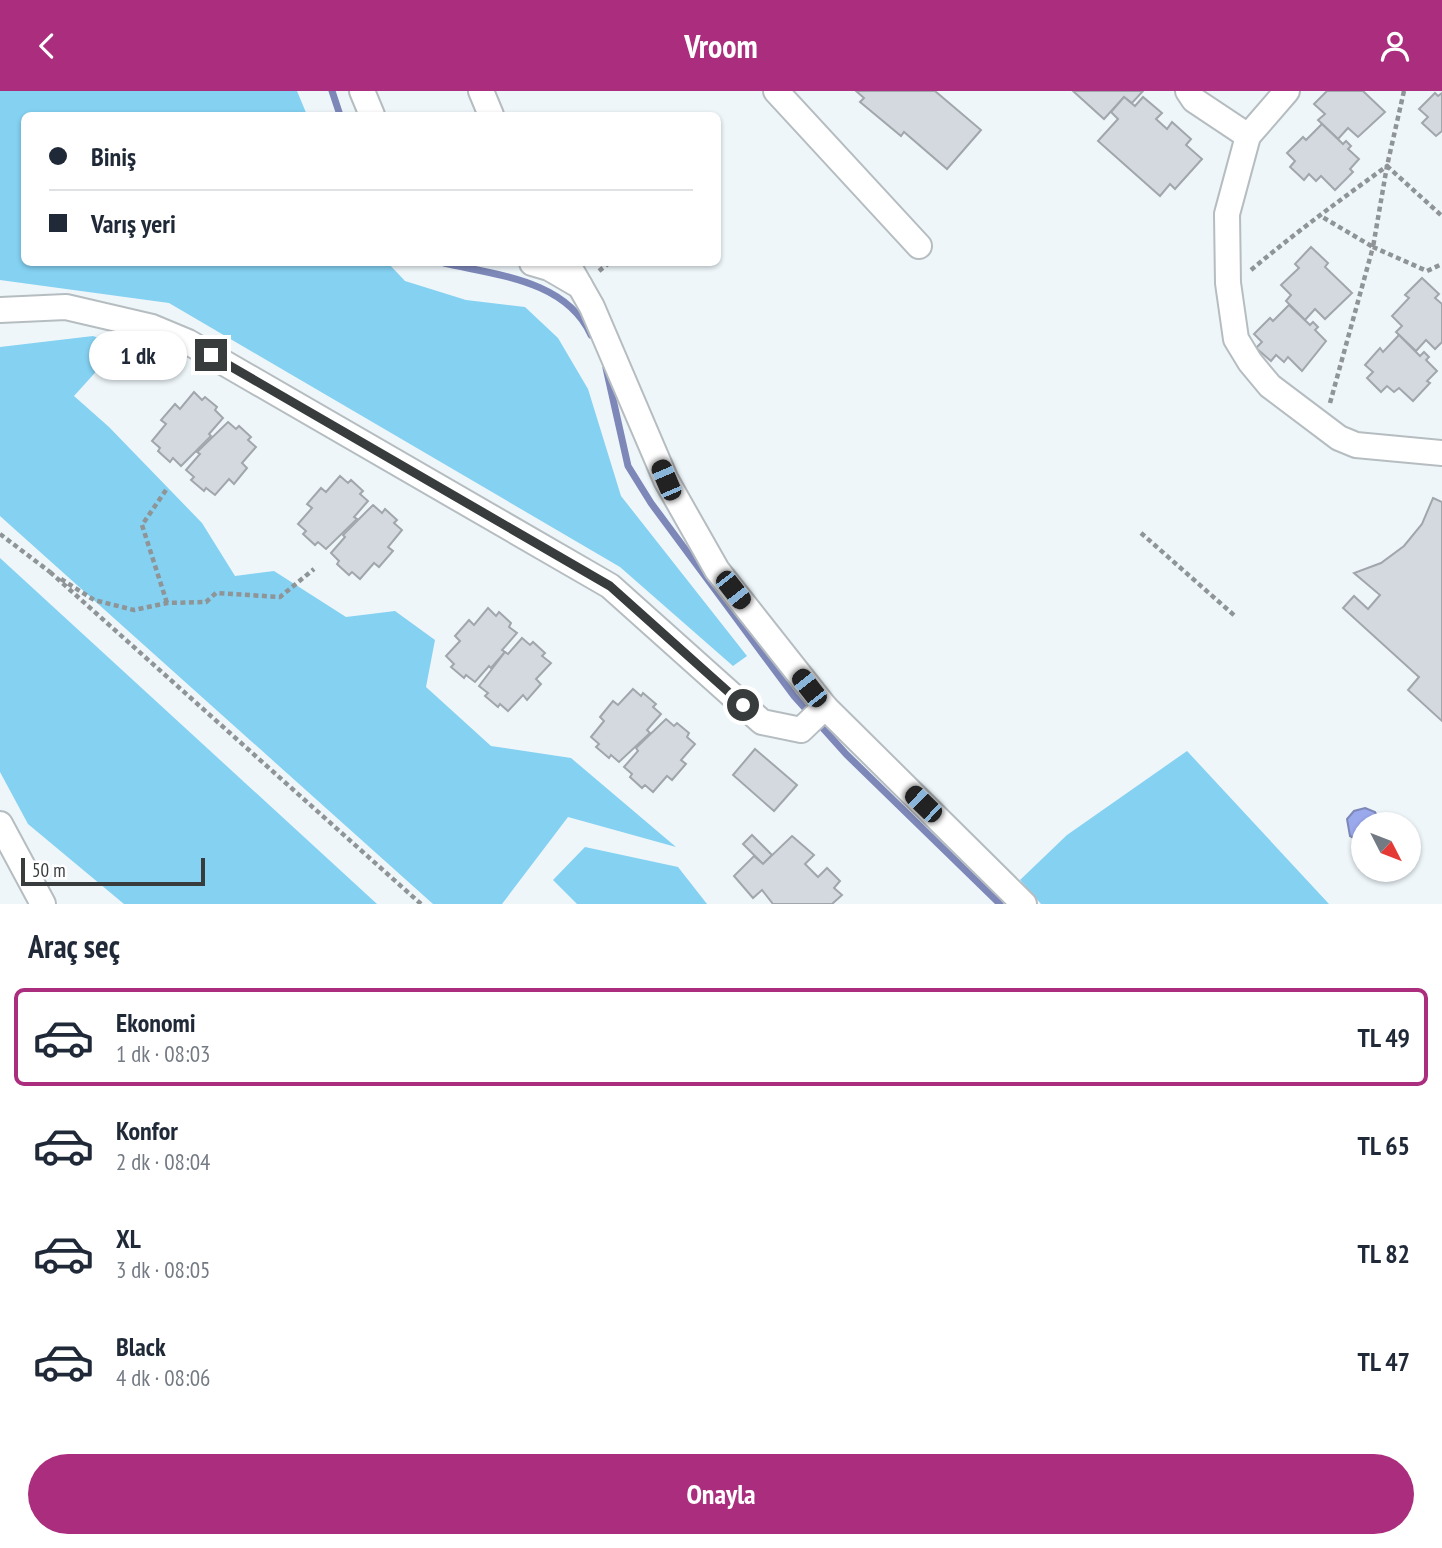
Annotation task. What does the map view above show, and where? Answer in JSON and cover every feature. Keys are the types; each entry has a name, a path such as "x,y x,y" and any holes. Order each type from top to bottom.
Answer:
{"street":[{"path":"362,91 371,112"},
{"path":"481,91 490,112"},
{"path":"776,91 919,246"},
{"path":"1188,91 1194,100 1248,137"},
{"path":"1287,91 1248,137 1227,214 1228,289 1236,339 1250,362 1270,386 1323,428 1356,445 1442,453"},
{"path":"542,266 581,287"},
{"path":"569,266 592,307 666,480 717,570 815,716 1024,904"},
{"path":"0,310 66,307 152,327 188,342 610,586 762,722 815,716"},
{"path":"0,824 43,904"}],"path":[{"path":"1323,428 1373,247 1404,91"},
{"path":"1228,289 1319,215 1387,166"},
{"path":"1387,166 1442,216"},
{"path":"1319,215 1373,247 1427,271 1442,264"},
{"path":"166,490 142,525 167,603"},
{"path":"1140,533 1235,617"},
{"path":"0,534 50,572 421,904"},
{"path":"50,572 94,600 134,610 167,603 206,603 216,593 280,597 314,569"}],"shaded area":[{"path":"0,91 297,91 306,112 21,112 21,266 391,266 405,281 466,300 525,307 558,338 588,389 621,496 747,656 733,666 620,567 169,303 0,280"},
{"path":"93,336 149,356 133,375 111,355 74,396 109,427 202,523 235,576 274,571 346,617 395,611 435,640 426,687 491,746 571,758 676,847 568,817 502,904 433,904 0,516 0,347"},
{"path":"0,558 377,904 124,904 28,824 0,772"},
{"path":"1187,751 1329,904 1041,904 1020,880 1067,835"},
{"path":"1365,808 1375,812 1353,812"},
{"path":"1351,814 1351,837 1350,836 1347,819"},
{"path":"585,847 678,867 707,904 577,904 553,880"}],"building":[{"path":"856,91 935,91 981,130 947,169 904,132 901,136 860,102 864,98"},
{"path":"1073,91 1143,91 1132,103 1124,97 1104,119"},
{"path":"1327,91 1363,91 1385,112 1358,137 1348,128 1338,139 1318,120 1325,114 1314,104"},
{"path":"1435,93 1438,96 1442,93 1442,131 1436,136 1422,123 1428,117 1419,109"},
{"path":"1124,97 1135,106 1143,97 1162,113 1156,119 1167,129 1172,122 1191,139 1186,145 1202,159 1175,189 1170,184 1160,196 1098,141 1118,119 1111,112"},
{"path":"1322,124 1343,144 1346,141 1351,146 1348,149 1359,159 1350,169 1353,172 1335,190 1321,176 1316,181 1309,174 1304,180 1290,167 1295,161 1287,153 1303,137 1306,140"},
{"path":"1311,247 1328,263 1325,267 1352,293 1325,319 1315,309 1305,320 1286,301 1291,295 1281,285 1299,268 1295,264"},
{"path":"1422,278 1439,294 1435,298 1442,304 1442,342 1435,349 1426,340 1416,351 1396,332 1402,326 1392,316 1409,298 1405,295"},
{"path":"1289,305 1310,325 1313,322 1318,327 1315,330 1326,341 1302,371 1288,357 1284,362 1276,355 1271,361 1256,348 1262,342 1254,334 1270,318 1273,321"},
{"path":"1399,335 1420,356 1424,352 1429,357 1426,360 1437,371 1413,401 1399,388 1394,392 1387,386 1381,392 1367,378 1373,372 1365,365 1380,348 1383,352"},
{"path":"194,392 202,400 205,397 217,407 215,410 223,418 209,434 211,436 181,466 173,458 170,462 152,441 166,424 161,420 175,404 180,409"},
{"path":"228,422 236,429 239,426 251,437 248,440 256,447 242,463 247,468 234,484 229,479 215,495 206,488 204,491 191,480 194,477 186,470 200,454 197,452"},
{"path":"340,476 348,483 351,480 363,491 360,494 368,501 354,517 357,519 326,549 318,542 315,545 303,534 306,531 298,524 312,508 307,504 321,488 326,492"},
{"path":"1433,498 1442,502 1442,721 1408,690 1419,677 1343,608 1354,596 1368,609 1380,595 1354,573 1381,563 1404,546 1422,524"},
{"path":"373,505 382,513 385,509 397,520 394,523 402,530 388,547 393,551 379,567 374,563 360,579 352,572 349,575 337,564 339,561 331,553 345,537 343,535"},
{"path":"488,608 496,616 499,612 511,623 509,627 517,633 502,650 505,652 475,682 466,675 464,678 451,667 454,664 446,656 460,641 455,636 469,620 474,625"},
{"path":"522,638 530,645 533,642 545,653 542,656 551,663 536,679 541,684 527,700 523,695 508,711 500,704 498,707 485,696 488,693 479,686 505,652 508,654"},
{"path":"633,689 641,696 643,693 656,704 653,707 661,714 647,730 650,733 619,762 611,755 609,758 596,747 599,744 591,737 604,721 600,717 613,701 618,705"},
{"path":"666,719 674,726 677,723 689,733 687,737 695,744 681,760 686,764 672,780 667,776 653,792 645,785 642,788 624,767 638,751 636,748"},
{"path":"755,749 797,785 774,811 733,775"},
{"path":"752,835 772,855 763,864 743,844"},
{"path":"792,836 814,855 805,864 818,877 827,868 840,881 834,888 842,895 832,904 773,904 762,890 753,898 734,876 754,856 763,864"}],"waterway":[{"path":"332,91 339,112"},
{"path":"458,266 507,277 547,291 565,302 580,317 591,335"},
{"path":"606,368 628,466 651,503 794,696 846,754 1000,904"}],"route":[{"path":"211,355 610,586 743,705"}]}
